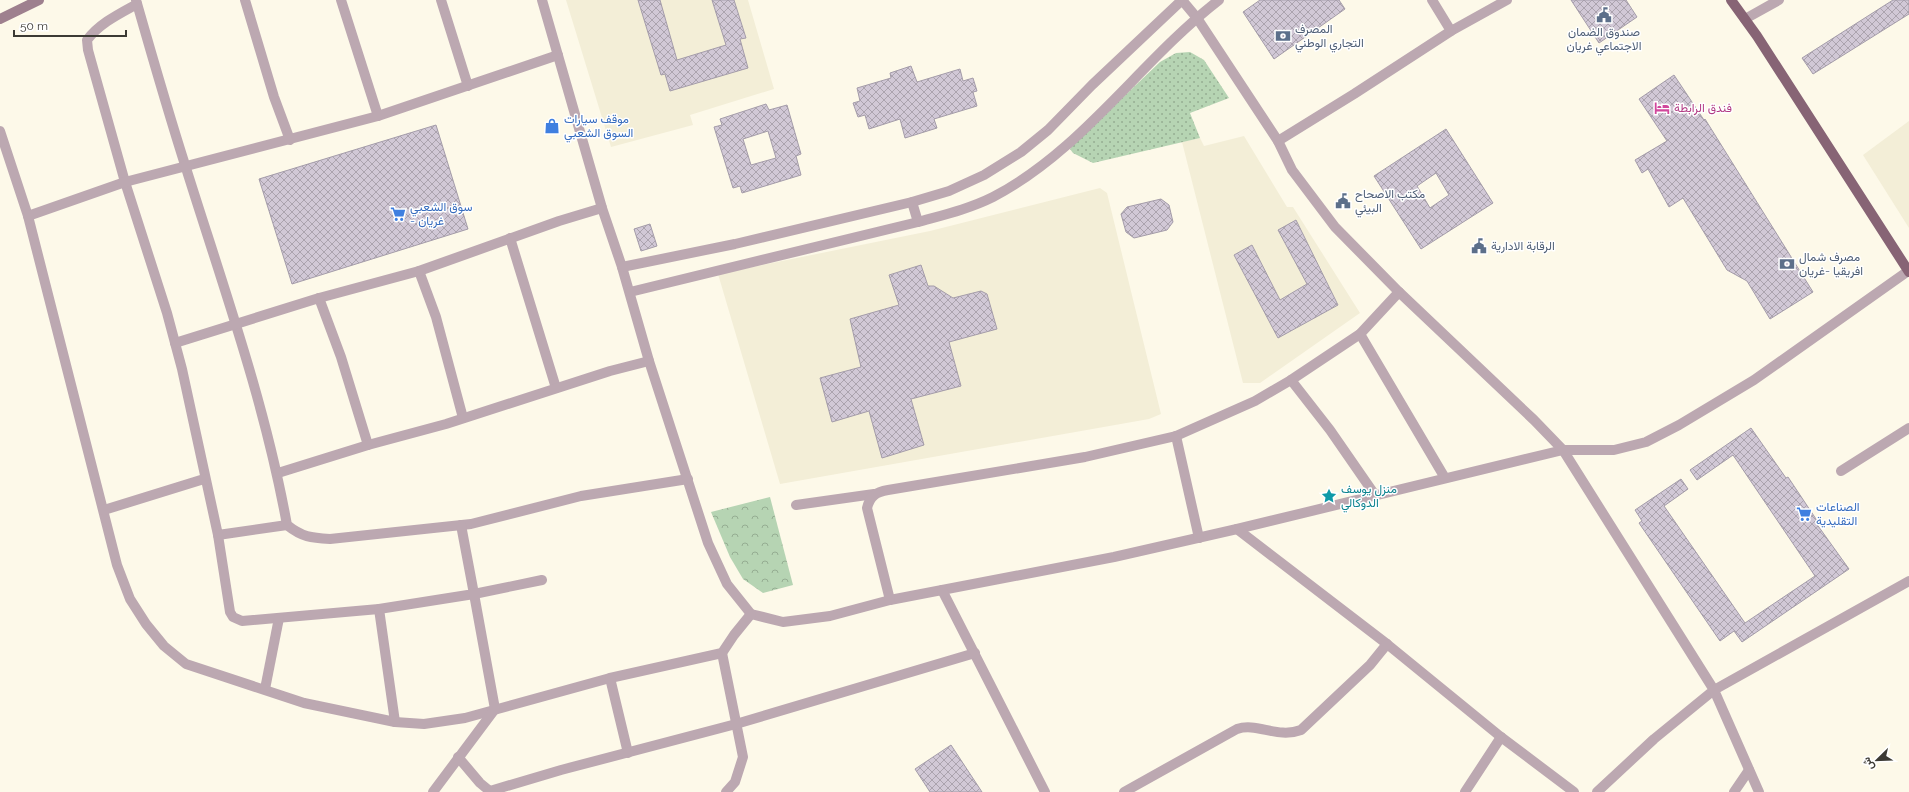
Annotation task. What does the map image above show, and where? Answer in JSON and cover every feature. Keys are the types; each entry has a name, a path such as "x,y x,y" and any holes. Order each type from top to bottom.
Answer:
{"main road":[{"path":"1731,0 1745,19 1909,272"},
{"path":"0,19 30,1"}],"street":[{"path":"245,0 274,98 290,140"},
{"path":"341,0 378,116"},
{"path":"441,0 468,86"},
{"path":"542,0 602,208 630,292 649,362 708,543 727,584 751,614 783,622 830,616 890,600 1114,557 1237,529 1563,450 1614,450 1646,442 1680,425 1754,380 1909,272"},
{"path":"622,267 735,244 912,202 949,191 984,175 1021,152 1048,130 1092,85 1182,0 1197,18 1278,140 1292,170 1335,227 1399,292 1534,420 1563,450 1714,690 1759,792"},
{"path":"630,292 918,222 956,211 992,197 1022,180 1063,150 1197,18 1220,0"},
{"path":"1432,0 1451,31"},
{"path":"1278,140 1354,94 1451,31 1507,0"},
{"path":"1745,19 1779,0"},
{"path":"542,580 474,594 378,609 242,621 233,617 230,612 218,535 204,478 176,343 157,276 125,182 88,50 87,40 108,21 137,2 185,167 236,324 278,473 287,525 298,534 314,538 330,538 472,524 581,496 688,479"},
{"path":"28,216 125,182 378,116 558,55"},
{"path":"0,131 28,216 117,565 130,599 146,624 164,646 186,664 265,689 304,704 395,722 424,724 465,718 610,678 722,653 751,614"},
{"path":"912,202 918,222"},
{"path":"176,343 319,298 419,271 510,238 602,208"},
{"path":"510,238 556,388"},
{"path":"419,271 436,317 463,418"},
{"path":"796,505 874,494 881,491 1085,458 1176,436 1255,401 1291,380 1360,334 1399,292"},
{"path":"319,298 341,357 368,445"},
{"path":"1360,334 1445,478"},
{"path":"278,473 463,418 610,371 649,362"},
{"path":"1291,380 1330,430 1376,495"},
{"path":"1841,471 1909,428"},
{"path":"1176,436 1199,538"},
{"path":"104,510 204,478"},
{"path":"874,494 869,501 867,508 890,600"},
{"path":"218,535 287,525"},
{"path":"433,792 495,709 461,525"},
{"path":"1237,529 1387,644 1501,737 1574,792"},
{"path":"1597,792 1654,739 1714,690 1909,581"},
{"path":"942,590 1045,792"},
{"path":"378,609 395,722"},
{"path":"265,689 279,618"},
{"path":"1124,792 1237,730 1248,728 1290,734 1301,730 1314,720 1370,665 1387,644"},
{"path":"722,653 742,756 735,782 726,792"},
{"path":"458,757 480,783 490,792 736,724 975,653"},
{"path":"610,678 628,753"},
{"path":"1465,792 1501,737"},
{"path":"1734,792 1749,770"}],"shaded area":[{"path":"566,0 748,0 774,89 690,115 693,125 611,147"},
{"path":"1909,121 1909,228 1863,155"},
{"path":"1244,136 1287,207 1293,207 1360,313 1260,383 1243,383 1182,142 1200,138 1204,146"},
{"path":"1100,188 1107,193 1161,414 1149,419 780,484 718,274 930,231"}],"green space":[{"path":"1190,52 1204,60 1229,98 1190,113 1200,138 1093,163 1073,153 1070,149 1072,146 1160,62 1176,53"},
{"path":"770,497 793,585 763,593 743,579 730,557 711,512"}],"building":[{"path":"638,0 660,0 677,60 726,45 712,0 734,0 746,38 740,39 748,68 670,91 665,74 661,75"},
{"name":"المصرف التجاري الوطني","path":"1260,0 1339,0 1345,9 1274,59 1243,12"},
{"path":"1571,0 1626,0 1637,17 1599,43"},
{"path":"1893,0 1909,0 1909,14 1813,74 1802,58"},
{"path":"911,66 917,82 960,69 963,81 973,78 977,91 973,92 977,106 934,119 937,128 905,138 900,119 869,129 865,115 858,117 853,103 860,101 857,88 891,78 890,73"},
{"path":"1674,75 1704,120 1705,119 1813,292 1770,319 1747,281 1727,270 1683,198 1669,207 1648,169 1642,173 1635,160 1667,141 1639,99"},
{"path":"766,104 769,110 787,105 801,154 796,156 801,175 742,193 740,186 733,188 714,127 722,125 720,119","holes":["768,131 776,158 751,165 743,139"]},
{"path":"436,125 468,229 292,284 259,179"},
{"path":"1446,129 1493,203 1421,249 1374,176","holes":["1436,173 1449,195 1430,208 1417,186"]},
{"path":"1161,199 1169,205 1173,222 1167,230 1134,238 1126,232 1121,214 1127,207"},
{"path":"1296,220 1338,305 1278,338 1234,255 1252,245 1280,300 1307,284 1278,230"},
{"path":"650,224 657,246 641,251 634,229"},
{"path":"921,265 928,286 934,286 953,298 981,291 987,294 997,329 949,342 961,386 911,399 924,445 882,458 869,411 832,422 820,378 861,367 850,319 899,305 889,275"},
{"path":"1751,428 1786,478 1788,477 1818,522 1816,523 1849,569 1742,642 1734,631 1720,641 1639,523 1642,521 1635,510 1681,479 1688,489 1664,506 1745,623 1815,576 1733,455 1697,480 1690,470"},
{"path":"951,745 982,792 930,792 915,769"}],"place":[{"name":"صندوق الضمان الاجتماعي غريان","path":"1604,15"},
{"name":"المصرف التجاري الوطني","path":"1283,36"},
{"name":"فندق الرابطة","path":"1662,108"},
{"name":"موقف سيارات السوق الشعبي","path":"552,126"},
{"name":"مكتب الاصحاح البيئي","path":"1343,201"},
{"name":"سوق الشعبي - غريان","path":"398,214"},
{"name":"الرقابة الادارية","path":"1479,246"},
{"name":"مصرف شمال افريقيا -غريان","path":"1787,264"},
{"name":"منزل يوسف الدوكالي","path":"1329,496"},
{"name":"الصناعات التقليدية","path":"1804,514"}]}
